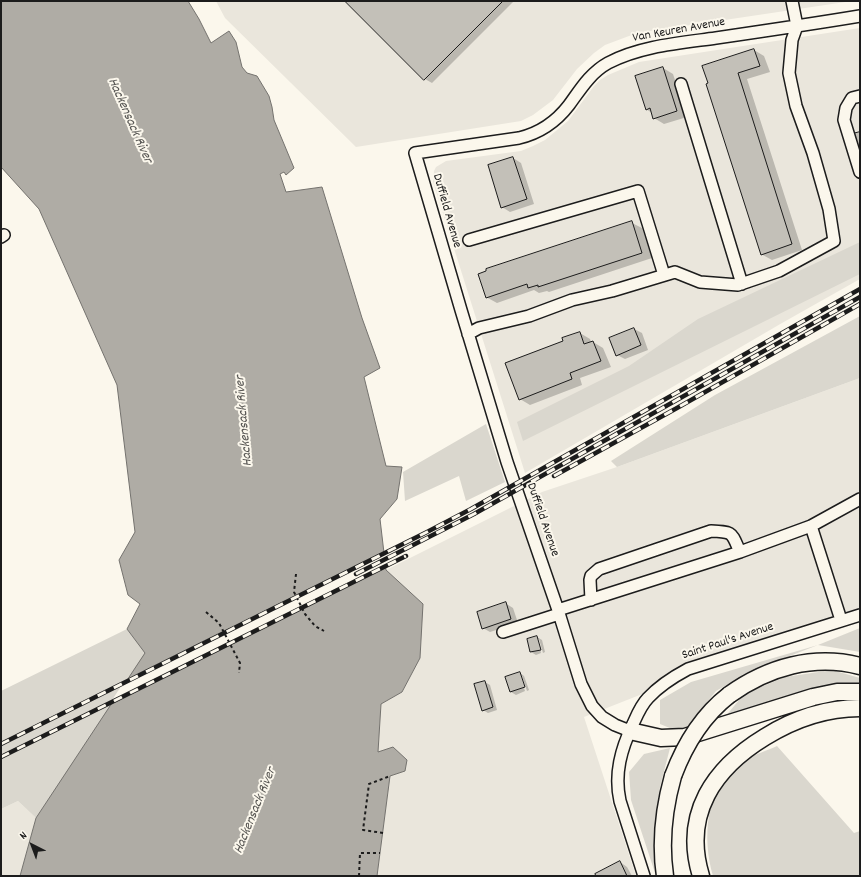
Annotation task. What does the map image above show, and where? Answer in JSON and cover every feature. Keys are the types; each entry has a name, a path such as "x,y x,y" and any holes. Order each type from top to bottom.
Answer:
{"highway":[{"path":"665,876 663,846 664,819 673,776 684,751 710,711 730,695 759,676 775,670 809,662 846,663 860,666"},
{"path":"630,731 661,738 685,738 813,697 837,692 860,692"},
{"path":"701,876 697,859 696,841 699,812 710,788 726,766 753,744 793,722 826,711 844,708 860,708"}],"street":[{"path":"468,334 479,328 529,316 572,300 612,291 675,272 700,282 742,284 779,271 834,241 829,209 796,106 789,73 792,40 797,26 792,1"},
{"name":"Van Keuren Avenue","path":"415,153 519,138 534,134 547,126 560,114 594,73 607,64 631,53 648,49 860,16"},
{"path":"681,84 742,284"},
{"path":"860,96 852,98 846,108 844,120 860,172"},
{"name":"Duffield Avenue","path":"415,153 507,462 581,684 592,706 608,722 630,731"},
{"path":"469,240 638,191 664,275"},
{"path":"503,632 591,600 740,552 811,526 860,499"},
{"path":"811,526 841,620"},
{"path":"591,600 590,580 599,569 711,531 728,532 732,534 740,552"},
{"name":"Saint Paul's Avenue","path":"630,731 638,712 648,698 680,673 697,666 860,615"},
{"path":"630,731 620,757 618,792 644,876"}],"path":[{"path":"296,574 294,592 305,614 315,626 324,631"},
{"path":"206,612 219,622 240,663 239,673"},
{"path":"383,833 363,830 369,784 390,776"},
{"path":"359,876 360,853 380,853"}],"shaded area":[{"path":"216,1 852,1 644,32 629,36 605,45 594,53 577,69 553,100 533,115 521,121 356,147 225,18"},
{"path":"860,28 860,279 525,473 433,182 436,167 446,161 521,151 545,140 568,121 600,80 639,62"},
{"path":"860,242 860,274 523,441 517,422 629,366 698,319"},
{"path":"860,316 860,378 617,467 611,461 715,395"},
{"path":"860,378 860,608 584,717 636,876 377,876 390,776 405,771 378,752 381,704 402,692 420,658 422,604 387,575 386,570 542,492 617,467"},
{"path":"486,424 505,482 466,501 459,476 405,501 403,472"},
{"path":"860,628 860,652 818,645"},
{"path":"127,629 146,653 119,702 36,818 18,801 1,809 1,691"},
{"path":"818,645 751,671 716,691 682,733 660,724 660,700 691,682"},
{"path":"832,670 860,678 860,684 820,687 725,717 744,694 785,677"},
{"path":"777,746 854,833 860,831 860,876 713,876 707,830 713,800 719,786 728,773 744,760"},
{"path":"670,748 660,787 654,835 660,876 656,876 631,800 629,772 644,754"},
{"path":"18,801 36,818 20,876 1,876 1,809"}],"water":[{"name":"Hackensack River","path":"1,1 188,1 211,43 229,31 236,42 242,67 247,73 257,76 269,96 274,120 294,168 286,175 284,172 280,174 286,192 322,187 362,318 380,368 364,377 386,466 402,467 397,499 380,519 386,570 423,604 420,658 402,692 381,704 378,752 393,747 407,760 405,771 390,776 377,876 20,876 36,818 145,653 127,629 140,604 128,595 119,560 135,532 117,385 39,209 1,167"}],"pier":[{"path":"386,551 388,566 109,705 125,680"}],"building":[{"path":"345,1 503,1 424,80"},
{"path":"754,49 760,66 738,73 792,244 761,255 706,84 708,83 702,66"},
{"path":"663,67 677,111 653,119 650,108 646,110 635,76"},
{"path":"860,132 860,158 852,134"},
{"path":"513,157 527,199 501,208 488,165"},
{"path":"632,221 642,253 538,287 538,285 528,288 527,284 486,298 478,274 486,271 486,269"},
{"path":"634,328 641,345 616,356 609,338"},
{"path":"580,332 584,344 593,341 601,361 570,373 572,379 519,400 505,363 563,341 562,338"},
{"path":"506,602 511,619 482,629 477,612"},
{"path":"537,636 541,650 530,652 527,639"},
{"path":"520,672 525,687 510,692 505,677"},
{"path":"485,681 493,707 482,711 474,684"},
{"path":"620,861 627,876 596,876 595,874"}],"railway":[{"path":"1,744 471,509 860,289"},
{"path":"356,574 474,514 860,297"},
{"path":"554,476 860,304"},
{"path":"1,757 406,556"}]}
